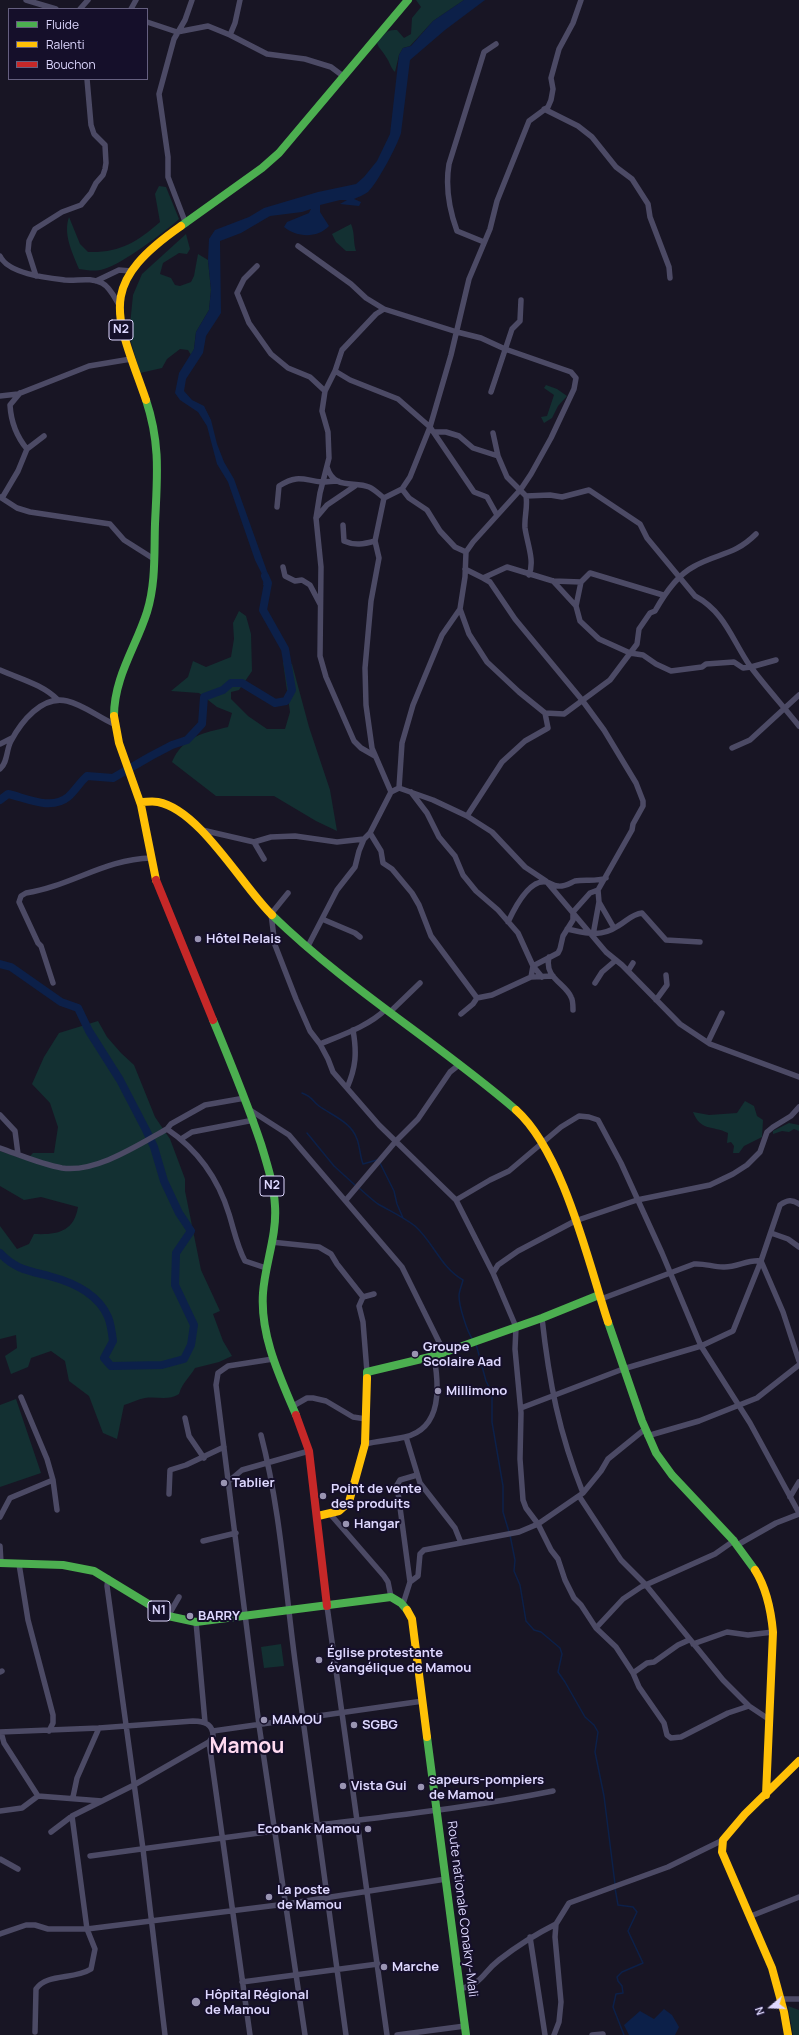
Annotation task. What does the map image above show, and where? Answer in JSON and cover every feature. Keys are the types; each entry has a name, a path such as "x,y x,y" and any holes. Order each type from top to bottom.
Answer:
{"main road":[{"name":"N2","path":"327,1606 318,1516 309,1451 293,1406 273,1359 264,1322 263,1290 276,1215 274,1197 254,1120 160,893 151,858 140,802 133,780 119,748 114,724 114,704 119,679 140,632 151,600 155,571 154,558 157,452 150,411 122,332 119,305 125,282 130,271 152,248 262,168 279,153 408,0"},
{"path":"140,802 155,800 180,813 202,830 213,842 258,901 307,948 460,1064 527,1120 544,1143 554,1162 623,1369 646,1432 667,1470 737,1542 757,1574 767,1599 773,1622 773,1632 766,1795"},
{"path":"318,1516 331,1515 347,1506 365,1444 366,1372 434,1356 600,1297"},
{"name":"N1","path":"1,1563 63,1565 94,1571 108,1578 168,1616 196,1622 391,1597"},
{"path":"391,1597 403,1604"},
{"name":"Route nationale Conakry-Mali","path":"403,1604 409,1611 412,1619 466,2035"},
{"path":"788,2035 781,1999 771,1964 751,1916 725,1862 722,1852 723,1840 745,1814 799,1761"}],"street":[{"path":"26,0 53,8"},
{"path":"81,8 88,0"},
{"path":"186,224 168,176 168,157 159,94 166,65 177,32 186,20 192,0"},
{"path":"230,35 235,23 240,0"},
{"path":"384,498 402,489 410,476 430,427 457,332 469,279 490,229 497,201 524,130 529,121 544,109 551,100 553,89 551,78 559,49 573,23 581,0"},
{"path":"148,22 177,32 208,26 230,35 267,54 305,59 331,67 343,76"},
{"path":"484,242 457,231 448,197 446,180 449,164 484,52 496,44"},
{"path":"36,276 28,251 29,241 35,229 62,212 82,205 92,193 96,183 103,175 105,169 105,145 94,134 90,125 87,80"},
{"path":"544,109 578,126 592,137 616,167 632,179 648,204 650,217 669,267 670,278"},
{"path":"298,246 351,284 366,298 384,309 481,338 505,349 571,372 576,378 574,389 552,438 521,489 473,542 466,552 460,609 442,635 413,705 402,743 399,788"},
{"path":"1,259 15,269 36,276 67,280 88,279 96,281 108,286 119,305"},
{"path":"257,266 244,279 236,293 249,323 270,354 288,368 310,377 325,390"},
{"path":"96,281 118,270 130,271"},
{"path":"491,392 512,329 520,321 521,300"},
{"path":"375,756 361,748 354,741 326,677 320,656 320,548 316,518 322,482 329,458 328,432 322,411 325,390 335,371 342,350 376,314 384,309"},
{"path":"0,396 20,393 89,366 131,359"},
{"path":"335,371 350,380 398,399 430,427 474,492 487,497 497,515"},
{"path":"20,393 10,405 10,413 20,440 28,450"},
{"path":"434,432 446,432 460,436 473,448 498,456"},
{"path":"493,433 498,456 507,477 521,489 526,496 528,505 525,527 532,568 529,575"},
{"path":"44,436 28,450 18,471 1,498 17,508 30,512 110,524 124,540 154,558"},
{"path":"327,467 332,478 355,486 370,487 384,498"},
{"path":"277,507 279,486 288,480 301,477 322,482 338,481"},
{"path":"316,518 327,505 355,486"},
{"path":"402,489 409,498 427,510 440,531 455,548 466,552"},
{"path":"526,496 550,495 562,497 589,490 640,524 647,538 695,596 706,602 728,626 751,667 799,726"},
{"path":"384,498 375,541 379,558 371,601 365,668 366,704 372,748 391,792"},
{"path":"343,526 344,541 350,544 362,544 375,541"},
{"path":"544,714 564,714 610,680 637,644 639,629 650,613 655,611 664,595 680,577 692,567 735,551 756,534"},
{"path":"283,567 285,576 295,581 302,580 310,585 321,604"},
{"path":"483,578 507,567 529,575 553,581 581,582"},
{"path":"465,568 490,582 515,619 582,700 604,730 636,783 644,801 643,806 633,824 632,830 606,878 598,890 590,894 574,912 573,920 563,936 560,949 533,966"},
{"path":"664,595 590,572 581,582 576,606 580,621 598,638 630,653 643,655 656,664 671,671 702,667 706,664 734,662 743,668 776,660"},
{"path":"553,581 576,606"},
{"path":"460,609 470,634 487,662 544,714 548,728 525,741 502,762 467,816"},
{"path":"637,644 643,655"},
{"path":"0,670 36,684 50,692 58,700"},
{"path":"732,748 750,740 799,695"},
{"path":"0,769 4,766 12,738 18,729 34,710 49,702 58,700 68,701 86,708 114,724"},
{"path":"0,744 12,738"},
{"path":"307,948 337,890 355,867 364,838 370,833 391,792 399,788 410,791 467,816 492,832 526,867 546,881 558,886 563,886 580,880 600,880 606,878"},
{"path":"410,791 427,813 439,837 455,856 463,875 518,934 533,966 542,976"},
{"path":"202,830 254,842 271,837 295,836 337,842 364,838"},
{"path":"370,833 381,851 383,862 392,869 412,893 419,905 431,936 477,998"},
{"path":"254,842 264,860"},
{"path":"53,983 41,946 38,943 19,902 21,896 26,893 74,880 109,864 137,858 151,858"},
{"path":"508,922 517,904 528,891 535,884 546,881"},
{"path":"546,881 574,912 606,952 628,971 680,1024 708,1042 799,1077"},
{"path":"592,935 599,902 598,890"},
{"path":"288,893 271,914 276,945 296,999 310,1031 320,1044 332,1072 396,1141 456,1200 493,1273 516,1327 515,1349 521,1408 520,1458 523,1500 526,1508 538,1524 551,1550 558,1559 565,1580 574,1598 581,1605 596,1628 616,1647 633,1673 639,1687 664,1723 667,1735 671,1738 681,1737 728,1713 749,1706"},
{"path":"599,902 614,928"},
{"path":"567,929 592,935 614,928 635,914 642,913 666,940 700,942"},
{"path":"322,919 355,933 360,937"},
{"path":"549,957 547,964 553,976 572,997 573,1010"},
{"path":"595,983 602,972 616,960"},
{"path":"628,971 633,963"},
{"path":"532,977 533,966"},
{"path":"656,1000 667,985 666,975"},
{"path":"461,1014 473,1004 477,998 492,995 532,977 553,976"},
{"path":"320,1044 354,1030 388,1010 420,983"},
{"path":"708,1042 722,1013"},
{"path":"347,1088 352,1076 357,1051 354,1030"},
{"path":"346,1200 396,1141 418,1119 450,1072 460,1064"},
{"path":"0,1148 31,1160 63,1168 86,1167 120,1155 167,1129 171,1124 205,1105 245,1098"},
{"path":"493,1273 498,1265 518,1251 575,1222 637,1200 710,1185 748,1166 760,1152 767,1132 791,1116 799,1107"},
{"path":"250,1110 289,1135 402,1267 447,1351"},
{"path":"0,1115 15,1131 18,1154"},
{"path":"456,1200 490,1180 509,1171 544,1143 561,1126 579,1116 589,1116 598,1120 621,1163 670,1272 701,1346 739,1404 799,1513 715,1554 646,1584 623,1599 596,1628"},
{"path":"181,1139 192,1132 254,1120"},
{"path":"167,1129 181,1139 210,1170 220,1189 245,1261 266,1268"},
{"path":"521,1408 623,1369 701,1346 733,1331 736,1327 761,1261 780,1205 786,1201 794,1201 799,1204"},
{"path":"771,1233 788,1239 799,1247"},
{"path":"271,1242 319,1247 331,1254 336,1264 363,1297"},
{"path":"600,1297 694,1264 702,1263 724,1268 754,1260 761,1261"},
{"path":"761,1261 783,1312 799,1360"},
{"path":"363,1297 374,1294"},
{"path":"363,1297 359,1306 363,1322 366,1372"},
{"path":"542,1318 552,1395 581,1495 621,1560 646,1584 723,1680 749,1706 770,1720"},
{"path":"365,1444 406,1437 425,1427 434,1411 438,1391 434,1356"},
{"path":"273,1359 228,1366 218,1373 216,1385 236,1533 259,1725 276,1831 305,2035"},
{"path":"410,1582 418,1576 420,1554 424,1550 519,1532 538,1524 581,1495 601,1471 608,1459 646,1432 699,1421 757,1398 799,1365"},
{"path":"21,1397 47,1460 53,1480 57,1510"},
{"path":"293,1406 307,1398 313,1398 326,1401 353,1417 366,1419"},
{"path":"186,1418 189,1436 204,1458"},
{"path":"261,1435 268,1462 278,1524 316,1825 346,2035"},
{"path":"406,1437 417,1475 427,1494 454,1528 461,1543"},
{"path":"169,1494 170,1470 204,1458 224,1448"},
{"path":"229,1481 242,1470 309,1451"},
{"path":"403,1604 410,1582 396,1485 400,1480 417,1475"},
{"path":"0,1517 10,1498 53,1480"},
{"path":"790,1496 799,1482"},
{"path":"331,1515 384,1576 388,1582 391,1597"},
{"path":"203,1541 236,1533"},
{"path":"0,1546 1,1563"},
{"path":"19,1564 28,1620 53,1715 53,1723 49,1731"},
{"path":"108,1578 107,1586 143,1849 165,2035"},
{"path":"168,1616 180,1597"},
{"path":"327,1606 387,2035"},
{"path":"51,1832 72,1816 134,1785 209,1742 213,1736 213,1731 205,1722 196,1622"},
{"path":"633,1673 647,1664 654,1662 691,1642 727,1632 748,1635 773,1632"},
{"path":"213,1731 423,1701"},
{"path":"38,1796 4,1743 0,1732 49,1731 193,1721 205,1722"},
{"path":"73,1797 77,1778 99,1728"},
{"path":"209,1742 250,2035"},
{"path":"90,1856 316,1825 437,1811 553,1791"},
{"path":"0,1811 22,1808 38,1796 73,1797 102,1801"},
{"path":"35,2032 36,1989 40,1983 59,1977 71,1977 83,1974 91,1969 95,1949 87,1929 72,1816"},
{"path":"554,2035 559,2022 561,2002 555,1937 556,1924 569,1902 668,1867 723,1840"},
{"path":"0,1859 18,1869"},
{"path":"0,1934 26,1925 35,1925 48,1929 87,1929 286,1904 446,1879"},
{"path":"751,1916 799,1897"},
{"path":"460,1989 479,1982 498,1961 530,1937 556,1924"},
{"path":"530,1937 545,2035"},
{"path":"242,1982 378,1964"},
{"path":"781,1999 799,1998"},
{"path":"396,2035 465,2026"},
{"path":"592,2035 603,2034"}],"green space":[{"path":"416,0 464,0 433,21 410,46 403,48 399,55 395,72 377,43 385,33 390,30 397,30 404,38 411,34 412,18 421,7"},
{"path":"159,186 166,187 179,219 143,247 112,266 97,270 79,269 71,250 68,236 67,223 69,217 80,244 88,252 110,251 119,248 136,241 160,222 155,194"},
{"path":"351,224 356,251 346,251 336,242 332,234"},
{"path":"186,234 190,249 187,254 179,253 163,263 160,274 171,278 175,285 180,286 191,282 194,276 198,254 208,260 211,290 209,310 196,332 194,349 191,355 188,350 180,349 167,359 162,368 140,373 129,335 133,295 142,274"},
{"path":"546,385 557,389 567,396 558,406 552,418 544,423 541,417 547,416 554,395 544,388"},
{"path":"239,611 246,616 251,634 252,671 239,690 231,692 231,699 248,716 267,729 285,729 290,712 283,662 292,664 309,727 330,790 337,831 316,821 274,796 216,796 172,762 182,746 188,741 211,731 228,727 232,713 217,707 199,693 171,691 188,677 193,661 206,667 231,657 234,639 233,623"},
{"path":"98,1021 107,1037 134,1065 155,1117 170,1139 185,1179 185,1191 201,1270 220,1311 213,1314 223,1341 232,1356 219,1362 195,1368 179,1394 175,1396 167,1398 145,1398 124,1405 117,1439 103,1433 89,1396 69,1381 65,1361 51,1351 31,1358 28,1367 11,1374 5,1356 17,1348 16,1335 0,1339 0,1226 17,1249 29,1244 34,1234 50,1234 68,1227 73,1222 78,1207 41,1197 24,1200 0,1186 0,1151 26,1160 33,1153 54,1153 58,1127 50,1103 32,1084 44,1057 59,1033"},
{"path":"745,1101 754,1106 757,1116 763,1120 762,1137 744,1146 739,1153 733,1153 734,1146 731,1142 727,1143 728,1133 703,1125 696,1118 693,1112 709,1115 737,1113"},
{"path":"789,1123 799,1125 799,1131 794,1129 789,1132 782,1131 773,1134 773,1131"},
{"path":"16,1399 41,1473 0,1487 0,1405"},
{"path":"281,1644 284,1666 264,1668 261,1647"},
{"path":"788,2006 799,2010 799,2035 793,2035"}],"water":[{"path":"464,0 485,0 445,30 410,60 401,133 387,164 377,180 368,192 354,199 361,202 359,206 340,204 347,200 340,200 320,205 320,212 329,226 313,235 300,235 284,227 287,222 309,213 311,209 302,212 270,216 241,233 220,241 221,313 206,336 203,353 186,379 184,391 192,400 204,406 211,420 217,444 224,462 234,479 269,577 270,586 263,585 264,578 255,560 228,482 217,464 207,426 198,412 180,400 175,393 179,373 194,349 196,332 209,310 211,290 208,260 209,239 215,230 249,217 264,208 318,192 356,184 364,177 377,161 390,134 399,55 403,48 411,46 433,21"},
{"path":"664,2009 672,2015 679,2027 675,2035 629,2035 624,2025 640,2011 654,2019"}],"waterway":[{"path":"0,800 8,794 38,802 54,803 68,797 87,776 113,778 172,745 187,740 202,724 204,697 223,690 231,683 242,683 275,703 286,701 292,690 285,649 263,610 268,583 265,576"},
{"path":"0,964 11,967 61,1002 78,1008 89,1031 120,1080 154,1147 164,1181 179,1213 191,1231 176,1253 175,1285 194,1325 191,1345 184,1359 162,1365 111,1366 104,1358 113,1341 111,1326 104,1309 98,1301 75,1285 58,1278 23,1269 11,1263 0,1253"},
{"path":"302,1093 350,1128 357,1139 363,1164 377,1160"},
{"path":"307,1133 334,1166 356,1186"},
{"path":"380,1163 394,1191 397,1204 403,1218"},
{"path":"359,1188 378,1204 415,1226 449,1269 463,1280 459,1292 459,1300 466,1325 473,1340"},
{"path":"476,1344 486,1381 492,1393 492,1422 503,1486 503,1512 509,1532"},
{"path":"510,1535 515,1560 514,1571 520,1585 526,1621 534,1630 541,1632 560,1648 562,1654 558,1672 585,1717 594,1725 598,1732 595,1752 604,1796 615,1884"},
{"path":"615,1888 618,1905 633,1907 637,1912 628,1931 643,1963 622,1972 617,1977 622,1986 623,1993 616,1994 613,2007 624,2035"}],"traffic: fast":[{"path":"181,226 262,168 279,153 408,0"},
{"path":"114,716 118,688 126,662 147,612 152,590 157,462 154,432 146,400"},
{"path":"272,915 301,942 361,991 455,1061 516,1110"},
{"path":"213,1020 250,1113 272,1182 275,1217 273,1239 264,1282 263,1309 272,1356 296,1415"},
{"path":"367,1378 367,1372 434,1356 542,1318 599,1295"},
{"path":"608,1322 642,1421 656,1453 672,1475 733,1540 755,1570"},
{"path":"0,1563 63,1565 94,1571 168,1616 196,1622 391,1597 401,1603 407,1610"},
{"path":"427,1737 466,2035"}],"traffic: slow":[{"path":"146,400 121,323 120,303 124,285 135,266 154,247 181,226"},
{"path":"114,716 119,743 141,805 156,880"},
{"path":"140,802 158,802 174,808 189,819 220,851 272,915"},
{"path":"516,1110 533,1129 547,1152 560,1179 572,1209 608,1322"},
{"path":"318,1516 339,1511 349,1502 365,1444 367,1378"},
{"path":"755,1570 763,1585 768,1600 773,1632 766,1795"},
{"path":"407,1610 412,1619 427,1737"},
{"path":"788,2035 784,2012 772,1968 722,1852 723,1840 745,1814 799,1761"}],"traffic: jam":[{"path":"156,880 213,1020"},
{"path":"296,1415 309,1451 327,1606"}],"place":[{"name":"Hôtel Relais","path":"198,939"},
{"name":"Groupe Scolaire Aad","path":"415,1354"},
{"name":"Millimono","path":"438,1391"},
{"name":"Tablier","path":"224,1483"},
{"name":"Point de vente des produits","path":"323,1496"},
{"name":"Hangar","path":"346,1524"},
{"name":"BARRY","path":"190,1616"},
{"name":"Église protestante évangélique de Mamou","path":"319,1660"},
{"name":"MAMOU","path":"264,1720"},
{"name":"SGBG","path":"354,1725"},
{"name":"Vista Gui","path":"343,1786"},
{"name":"sapeurs-pompiers de Mamou","path":"421,1787"},
{"name":"Ecobank Mamou","path":"368,1829"},
{"name":"La poste de Mamou","path":"269,1897"},
{"name":"Marche","path":"384,1967"},
{"name":"Hôpital Régional de Mamou","path":"196,2002"}],"district":[{"name":"Mamou","path":"247,1747"}]}
